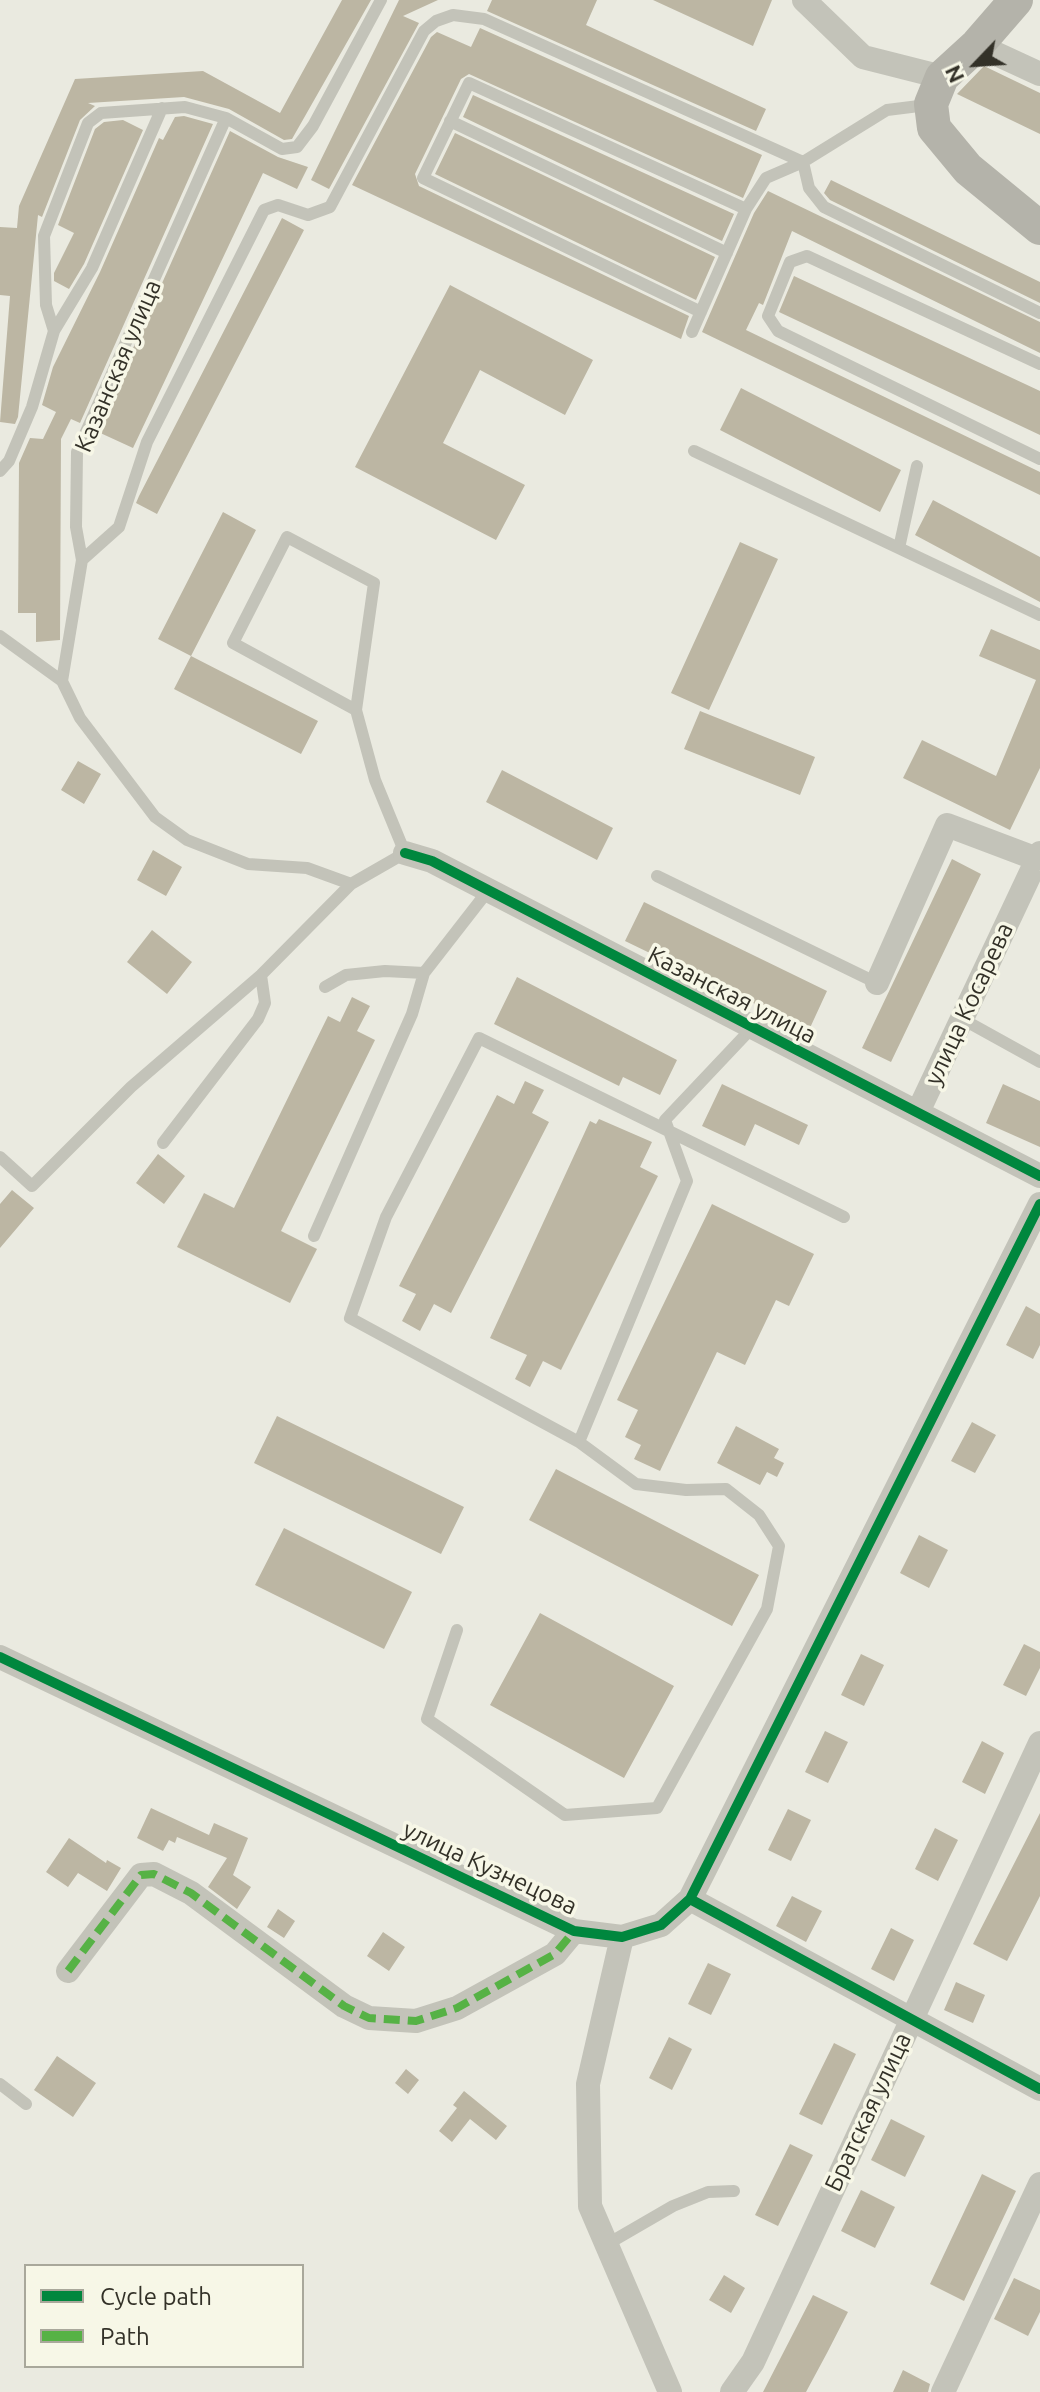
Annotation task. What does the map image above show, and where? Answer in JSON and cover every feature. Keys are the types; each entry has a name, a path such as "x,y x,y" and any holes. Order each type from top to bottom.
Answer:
{"street":[{"path":"1016,0 936,91 934,128 968,169 1040,228"},
{"path":"811,3 863,57 936,91"},
{"path":"977,45 1040,74"},
{"path":"877,983 947,825 1039,856"},
{"name":"Казанская улица","path":"405,853 432,861 751,1029 1040,1176"},
{"name":"улица Косарева","path":"918,1112 1039,856"},
{"path":"1040,1204 690,1899 1040,2089"},
{"name":"улица Кузнецова","path":"0,1657 574,1931 622,1937 661,1925 690,1899"},
{"name":"Братская улица","path":"732,2392 753,2362 1040,1743"},
{"path":"68,1971 141,1875 154,1874 191,1893 344,2006 369,2018 416,2021 457,2008 555,1954 574,1931"},
{"path":"622,1937 588,2084 590,2206 604,2246 670,2392"},
{"path":"943,2392 1040,2184"}],"lane":[{"path":"54,331 46,305 44,236 88,123 101,113 185,107 226,118 282,149 297,147 313,126 381,0"},
{"path":"82,560 119,527 147,442 264,210 278,205 308,215 330,207 424,31 436,21 453,15 484,19 803,162"},
{"path":"701,312 423,178 469,83 746,209"},
{"path":"692,332 746,209 766,178 803,162 887,110 936,91"},
{"path":"0,471 9,461 32,407 54,331 92,268 162,108"},
{"name":"Казанская улица","path":"62,681 82,560 76,527 77,452 226,118"},
{"path":"450,121 727,253"},
{"path":"803,162 809,188 824,207 1040,313"},
{"path":"1040,364 807,256 790,262 768,316 778,331 1040,459"},
{"path":"694,451 1040,615"},
{"path":"899,548 917,466"},
{"path":"0,1157 32,1186 131,1087 261,975 351,884 405,853 375,780 356,710 374,583 287,537 233,643 356,710"},
{"path":"0,636 62,681 80,718 155,817 187,840 248,864 307,868 351,884"},
{"path":"657,876 877,983"},
{"path":"314,1236 412,1014 424,973 487,892"},
{"path":"325,987 346,975 424,973"},
{"path":"163,1143 258,1019 265,1003 261,975"},
{"path":"964,1020 1040,1062"},
{"path":"579,1442 687,1181 665,1120 751,1029"},
{"path":"457,1630 427,1719 565,1815 657,1808 767,1609 779,1546 759,1515 726,1489 686,1490 636,1484 579,1442 350,1318 386,1217 479,1038 844,1217"},
{"path":"0,2084 26,2104"},
{"path":"604,2246 673,2206 708,2192 734,2191"}],"building":[{"path":"342,0 371,0 292,139 284,140 229,109 184,97 88,103 95,106 80,120 42,217 38,215 18,417 15,424 0,422 10,296 0,295 0,227 17,228 19,206 75,79 203,71 280,113"},
{"path":"399,0 438,0 403,16 419,23 329,189 311,180"},
{"path":"492,0 597,0 586,25 766,109 756,131 487,11"},
{"path":"653,0 772,0 753,46"},
{"path":"480,28 762,155 743,198 469,74 461,79 415,174 419,186 689,316 681,339 352,185 431,37 437,32 471,47"},
{"path":"984,66 1040,93 1040,134 957,94"},
{"path":"473,95 734,214 722,241 463,117"},
{"path":"184,116 213,124 80,423 71,419 61,439 60,640 36,642 36,613 18,613 19,463 30,438 43,439 56,412 42,405 53,367 100,272 159,138 163,140 175,117"},
{"path":"123,120 143,130 84,264 69,289 54,281 54,273 74,233 58,225 95,129 104,122"},
{"path":"230,131 278,157 308,167 297,189 263,173 133,448 96,431"},
{"path":"455,133 715,257 696,300 435,174"},
{"path":"831,180 1040,282 1040,303 830,200 824,193"},
{"path":"768,191 1040,322 1040,353 792,231 763,305 759,303 746,330 1040,472 1040,495 702,332 754,213"},
{"path":"282,218 304,230 157,514 136,503"},
{"path":"794,276 1040,391 1040,435 779,312"},
{"path":"450,285 593,360 565,415 480,370 443,443 525,485 496,540 355,467"},
{"path":"741,388 901,470 880,512 720,430"},
{"path":"933,500 1040,557 1040,602 915,535"},
{"path":"223,512 256,530 191,656 158,639"},
{"path":"740,542 778,559 709,710 671,693"},
{"path":"991,629 1040,650 1040,768 1010,830 903,778 922,740 996,776 1036,680 979,656"},
{"path":"191,656 318,721 301,754 174,689"},
{"path":"700,711 815,757 800,795 684,749"},
{"path":"78,761 101,774 84,804 61,790"},
{"path":"502,770 613,828 597,860 486,802"},
{"path":"153,850 182,867 166,896 137,880"},
{"path":"952,859 981,874 891,1062 862,1048"},
{"path":"644,902 827,991 809,1030 625,941"},
{"path":"152,930 192,962 167,994 127,962"},
{"path":"517,977 677,1060 660,1095 623,1077 619,1086 494,1024"},
{"path":"352,997 370,1006 357,1031 375,1040 281,1231 317,1249 290,1303 177,1247 204,1193 234,1208 328,1016 340,1022"},
{"path":"525,1081 544,1090 532,1113 549,1122 451,1313 434,1304 420,1331 402,1321 416,1294 399,1286 497,1095 514,1104"},
{"path":"722,1084 808,1125 799,1145 755,1124 745,1146 702,1126"},
{"path":"1003,1084 1040,1101 1040,1147 986,1123"},
{"path":"599,1119 652,1142 640,1167 658,1176 561,1370 543,1361 530,1387 515,1379 527,1355 490,1338 590,1121 596,1124"},
{"path":"158,1154 185,1176 164,1204 136,1183"},
{"path":"12,1190 34,1208 0,1248 0,1204"},
{"path":"712,1204 814,1254 789,1306 776,1300 745,1365 717,1352 660,1471 634,1459 641,1445 625,1437 638,1410 617,1400"},
{"path":"1026,1306 1040,1314 1040,1345 1033,1359 1006,1345"},
{"path":"277,1416 464,1507 441,1554 254,1463"},
{"path":"972,1422 996,1435 975,1473 951,1461"},
{"path":"736,1426 779,1449 774,1458 784,1463 777,1477 767,1472 760,1485 717,1463"},
{"path":"556,1469 759,1575 732,1626 529,1520"},
{"path":"284,1528 412,1592 384,1649 255,1585"},
{"path":"919,1535 948,1550 929,1588 900,1573"},
{"path":"540,1613 674,1686 624,1778 490,1705"},
{"path":"1024,1644 1040,1652 1040,1668 1026,1696 1003,1685"},
{"path":"861,1654 884,1665 864,1706 841,1695"},
{"path":"825,1731 848,1742 828,1783 805,1772"},
{"path":"982,1741 1004,1753 985,1794 962,1782"},
{"path":"151,1808 209,1835 214,1823 248,1838 233,1875 251,1887 237,1909 208,1887 227,1858 177,1837 175,1843 169,1840 163,1851 137,1838"},
{"path":"788,1809 811,1820 791,1861 768,1850"},
{"path":"1040,1813 1040,1896 1007,1961 973,1944"},
{"path":"935,1828 958,1840 938,1881 915,1869"},
{"path":"69,1838 106,1863 107,1860 121,1868 107,1891 78,1873 68,1887 46,1872"},
{"path":"792,1896 822,1911 806,1942 776,1926"},
{"path":"278,1909 295,1921 284,1938 267,1927"},
{"path":"891,1928 914,1940 894,1981 871,1969"},
{"path":"383,1932 405,1947 389,1971 367,1956"},
{"path":"708,1963 731,1974 711,2015 688,2004"},
{"path":"956,1982 985,1995 973,2023 944,2010"},
{"path":"669,2037 692,2049 672,2090 649,2078"},
{"path":"834,2043 856,2054 822,2125 799,2114"},
{"path":"57,2056 96,2083 73,2117 34,2090"},
{"path":"406,2069 419,2080 408,2094 395,2083"},
{"path":"464,2091 507,2126 496,2140 470,2119 452,2142 439,2131 457,2108 453,2105"},
{"path":"891,2119 925,2136 905,2177 871,2160"},
{"path":"790,2144 813,2155 778,2226 755,2215"},
{"path":"982,2174 1016,2191 964,2301 930,2284"},
{"path":"861,2190 895,2207 875,2248 841,2231"},
{"path":"724,2275 745,2288 731,2313 709,2300"},
{"path":"1014,2278 1040,2290 1040,2312 1028,2336 994,2319"},
{"path":"813,2295 848,2312 827,2353 806,2392 763,2392"},
{"path":"903,2370 930,2384 928,2392 893,2392"}],"marked path":[{"path":"68,1971 141,1875 154,1874 191,1893 344,2006 369,2018 416,2021 457,2008 555,1954 574,1931"}],"cycle path":[{"path":"405,853 432,861 1040,1176"},
{"path":"690,1899 1040,1204"},
{"path":"0,1657 574,1931 622,1937 661,1925 690,1899 1040,2089"}]}
